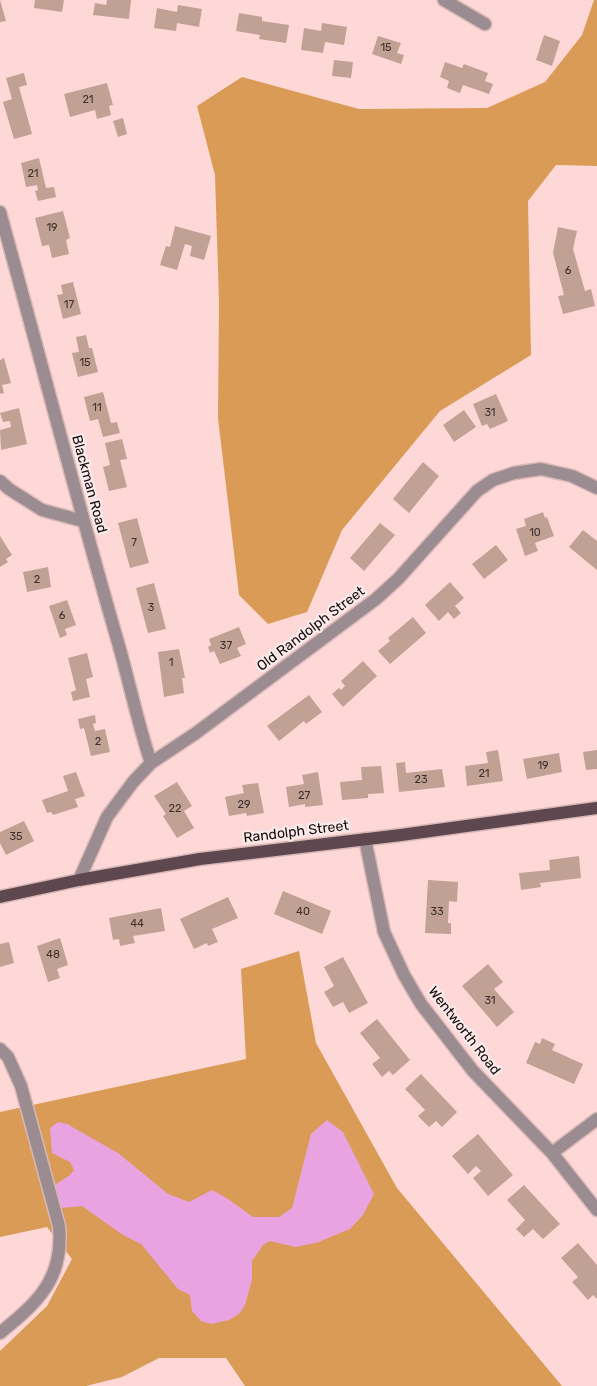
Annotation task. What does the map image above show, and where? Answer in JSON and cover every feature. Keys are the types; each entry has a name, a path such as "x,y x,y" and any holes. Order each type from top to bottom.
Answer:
{"main road":[{"name":"Randolph Street","path":"0,897 79,880 200,859 597,808"}],"street":[{"path":"444,0 486,24"},
{"name":"Blackman Road","path":"0,212 150,763"},
{"name":"Old Randolph Street","path":"79,880 107,817 150,763 196,733 376,599 398,579 477,491 494,480 514,473 541,469 572,476 597,488"},
{"path":"0,481 42,510 83,522"},
{"name":"Wentworth Road","path":"364,839 384,932 420,1004 473,1071 552,1153 597,1210"},
{"path":"0,1049 8,1057 21,1086 59,1226 60,1241 58,1263 46,1288 34,1304 0,1334"},
{"path":"552,1153 597,1119"}],"shaded area":[{"path":"594,0 597,0 597,166 556,165 528,201 531,355 440,411 342,530 307,612 268,624 239,595 218,418 219,302 215,175 197,106 242,77 359,109 487,108 545,82 582,35"},
{"path":"299,951 316,1043 397,1188 562,1386 245,1386 226,1358 159,1358 122,1377 86,1386 0,1386 0,1351 47,1306 72,1259 47,1227 0,1237 0,1112 246,1059 241,969"},
{"path":"327,1120 343,1132 374,1194 363,1215 350,1229 316,1243 295,1247 270,1241 263,1245 252,1261 252,1280 245,1305 239,1314 229,1320 211,1324 201,1321 192,1311 190,1295 178,1289 141,1244 123,1235 82,1206 61,1208 56,1202 53,1186 70,1175 74,1170 70,1162 52,1153 50,1128 58,1122 67,1124 118,1153 168,1194 189,1202 212,1190 253,1217 279,1217 292,1208 311,1134"}],"building":[{"path":"0,0 6,21 0,22"},
{"path":"35,0 64,0 62,12 34,8"},
{"path":"107,0 131,0 129,19 93,15 95,3 106,5"},
{"path":"178,5 202,9 199,27 177,23 176,31 154,28 157,8 177,12"},
{"path":"239,13 262,17 262,21 289,25 286,43 259,39 260,35 236,31"},
{"path":"322,23 347,27 344,45 325,42 323,53 301,50 304,28 321,31"},
{"path":"544,35 560,41 552,66 536,60"},
{"path":"378,36 401,43 397,53 404,55 401,64 372,54"},
{"path":"334,60 353,62 351,78 332,76"},
{"path":"445,62 462,68 464,64 488,73 485,81 493,84 489,94 463,85 460,93 447,88 449,81 440,77"},
{"path":"24,73 27,85 19,87 32,134 14,139 3,102 12,99 6,78"},
{"path":"107,83 113,105 109,106 111,115 97,119 95,110 70,117 64,94"},
{"path":"123,118 127,134 118,137 113,121"},
{"path":"39,158 46,188 54,187 56,197 38,201 35,191 38,190 37,185 26,187 21,163"},
{"path":"63,211 70,238 66,240 69,254 52,258 49,245 42,246 35,218"},
{"path":"175,226 211,236 204,260 190,256 192,246 185,244 177,270 160,265 166,246 170,247"},
{"path":"558,227 577,231 573,249 585,291 591,289 595,306 563,314 558,296 564,295 553,253"},
{"path":"73,282 81,314 63,319 57,295 63,294 61,285"},
{"path":"86,335 89,348 92,348 98,372 78,377 72,353 79,352 76,337"},
{"path":"4,358 11,383 2,385 4,393 0,394 0,360"},
{"path":"103,392 111,423 117,422 120,433 103,437 98,419 90,421 84,397"},
{"path":"496,394 508,421 490,429 487,424 482,426 473,404"},
{"path":"19,408 27,444 1,450 0,430 11,427 10,421 3,422 0,413"},
{"path":"464,410 476,427 454,442 443,425"},
{"path":"122,439 127,459 120,460 127,487 109,491 103,467 110,465 105,443"},
{"path":"423,462 439,476 409,513 393,499"},
{"path":"543,512 545,518 547,517 554,536 535,543 538,551 525,556 516,529 526,526 524,519"},
{"path":"137,518 149,563 130,568 118,523"},
{"path":"380,523 395,535 364,571 350,558"},
{"path":"583,530 597,541 597,570 569,547"},
{"path":"0,536 12,555 6,559 8,562 0,567"},
{"path":"496,545 508,560 484,579 472,564"},
{"path":"48,567 51,587 27,592 23,572"},
{"path":"450,582 464,598 455,606 461,613 454,619 448,612 439,621 425,605"},
{"path":"154,583 166,629 148,633 136,588"},
{"path":"67,600 76,625 65,629 67,635 60,638 49,606"},
{"path":"413,617 426,633 390,664 378,651 390,641 388,638"},
{"path":"239,627 246,644 237,648 241,656 220,664 214,651 210,653 208,647 211,645 209,639"},
{"path":"179,649 185,678 182,678 184,693 164,697 158,652"},
{"path":"87,653 93,677 86,679 90,697 73,701 71,692 76,690 68,658"},
{"path":"363,661 377,676 343,707 332,694 345,686 341,681"},
{"path":"309,695 322,712 306,724 304,721 279,741 267,726"},
{"path":"95,715 96,723 93,724 95,731 105,729 110,752 91,756 84,728 80,729 78,719"},
{"path":"498,750 503,781 467,786 465,766 488,763 486,752"},
{"path":"597,750 597,769 586,770 583,752"},
{"path":"559,753 562,772 527,779 523,759"},
{"path":"405,762 406,773 442,769 445,787 399,792 396,763"},
{"path":"381,766 384,793 368,794 368,798 342,800 340,782 362,780 361,767"},
{"path":"76,772 85,796 75,799 78,807 53,815 51,812 47,813 42,800 68,791 63,776"},
{"path":"318,772 323,805 305,807 305,804 289,807 286,787 304,784 302,775"},
{"path":"177,782 192,806 184,811 194,828 177,838 163,816 166,814 154,796"},
{"path":"258,783 264,813 247,816 246,813 229,816 225,797 244,793 242,785"},
{"path":"24,821 34,841 6,855 0,843 0,832"},
{"path":"579,856 581,878 540,883 541,887 521,890 519,873 550,870 549,860"},
{"path":"428,880 458,882 457,902 449,901 448,923 451,923 451,934 425,933"},
{"path":"283,891 331,911 322,934 274,914"},
{"path":"228,897 238,918 212,929 218,942 208,946 207,943 194,949 180,919"},
{"path":"161,908 165,931 133,936 135,943 120,946 119,939 113,940 109,918"},
{"path":"60,938 68,965 57,969 60,978 48,982 37,946"},
{"path":"9,942 14,963 0,967 0,944"},
{"path":"343,957 368,1003 349,1013 343,1002 333,1007 324,992 334,986 324,967"},
{"path":"488,964 503,982 494,989 514,1012 497,1027 462,986"},
{"path":"377,1019 410,1060 393,1075 389,1071 382,1077 372,1064 380,1058 360,1033"},
{"path":"542,1038 555,1044 552,1050 583,1064 574,1084 526,1063 535,1042 540,1044"},
{"path":"421,1074 457,1112 442,1127 436,1121 429,1127 418,1116 425,1110 405,1089"},
{"path":"478,1134 513,1175 488,1196 473,1178 481,1171 476,1166 468,1174 452,1156"},
{"path":"524,1185 560,1224 543,1239 533,1229 524,1237 516,1229 525,1220 507,1200"},
{"path":"578,1243 597,1265 597,1299 593,1295 588,1300 572,1282 578,1277 561,1258"}]}
